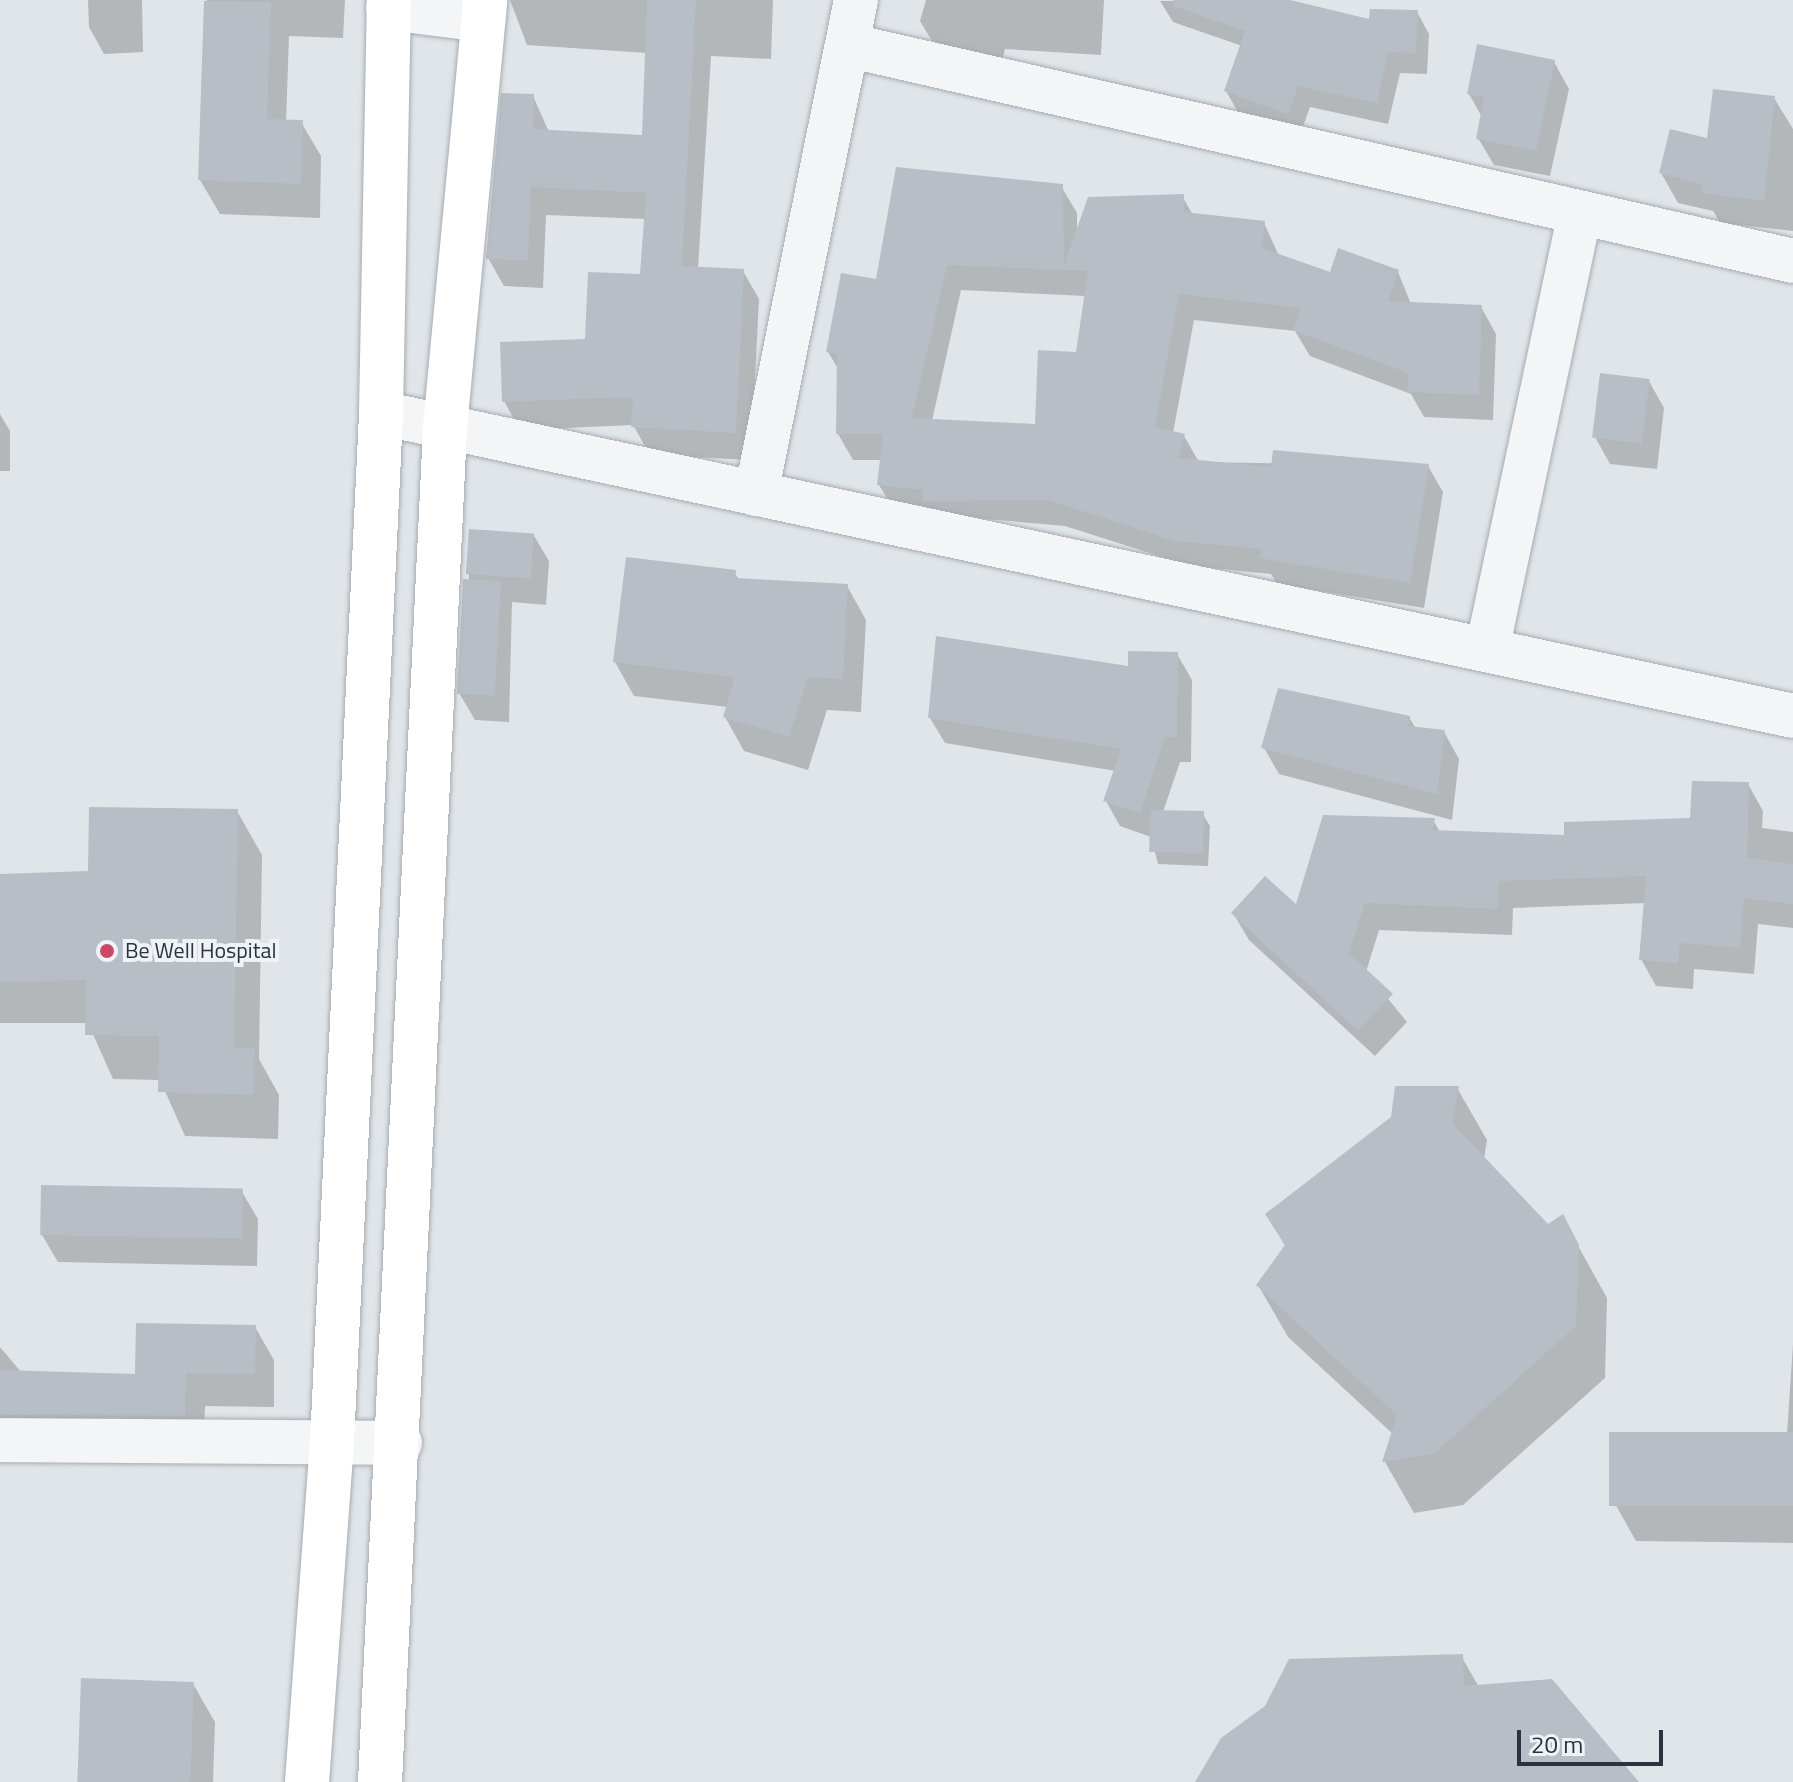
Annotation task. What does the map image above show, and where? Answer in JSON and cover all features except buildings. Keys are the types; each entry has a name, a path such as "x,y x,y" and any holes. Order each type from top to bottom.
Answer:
{"main road":[{"path":"307,1782 332,1442 381,413 389,4"},
{"path":"380,1782 400,1443 445,427 484,10"}],"street":[{"path":"756,494 856,0"},
{"path":"389,4 484,10"},
{"path":"847,45 1793,261"},
{"path":"1487,650 1580,214"},
{"path":"381,413 1793,716"},
{"path":"0,1440 400,1443"}],"place":[{"name":"Be Well Hospital","path":"107,951"}]}
